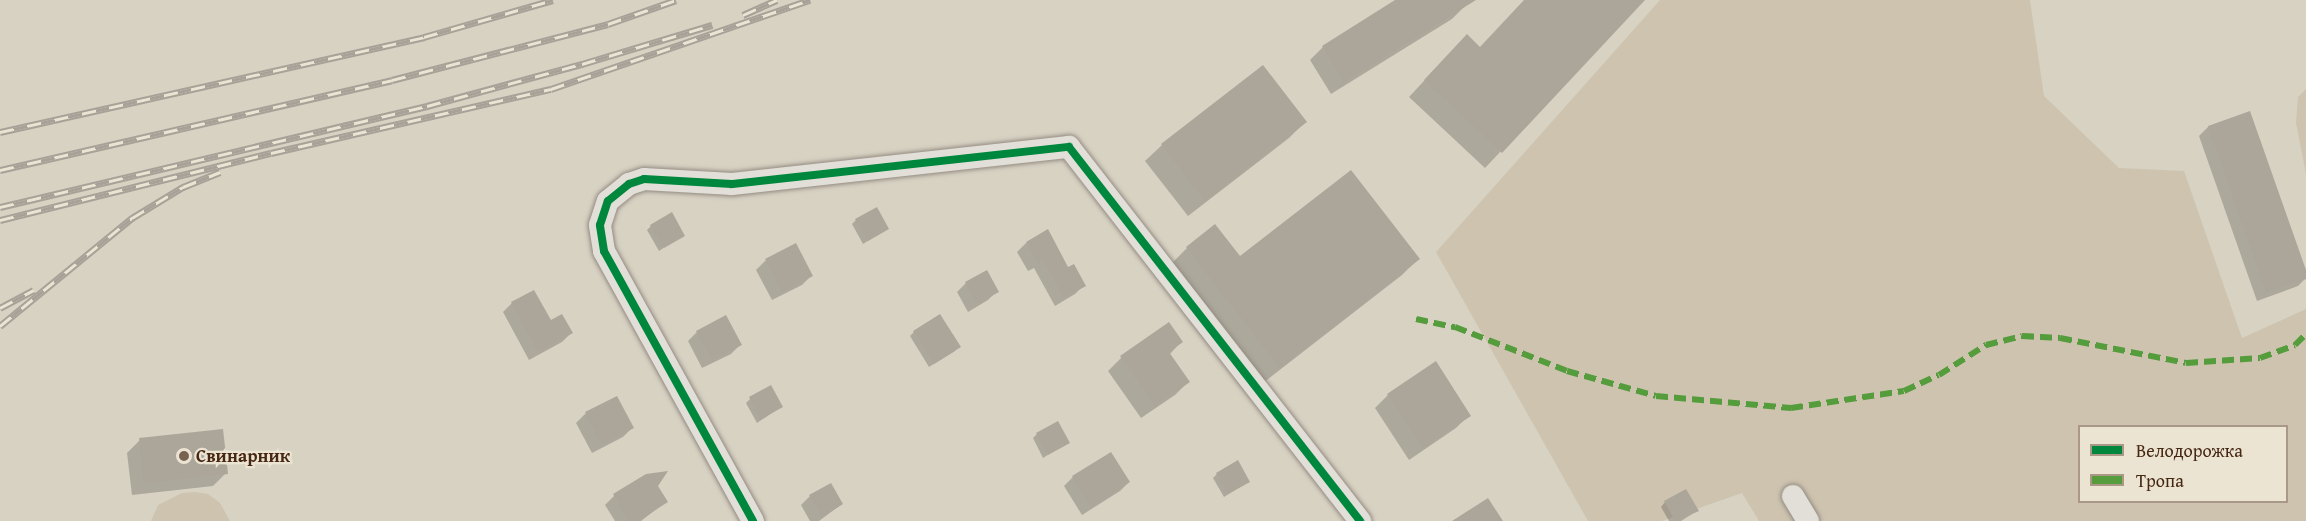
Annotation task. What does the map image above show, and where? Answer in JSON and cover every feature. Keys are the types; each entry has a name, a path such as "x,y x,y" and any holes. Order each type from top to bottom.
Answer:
{"street":[{"path":"753,521 604,251 600,225 609,201 629,184 644,179 732,184 1069,147 1360,521"},
{"path":"1792,496 1808,521"}],"shaded area":[{"path":"1660,0 2030,0 2044,96 2119,168 2184,171 2242,338 2306,309 2306,521 1759,521 1742,493 1662,521 1588,521 1436,252"},
{"path":"2306,89 2306,174 2296,123 2298,97"},
{"path":"182,493 208,494 220,503 230,521 151,521 158,505"}],"building":[{"path":"1395,0 1476,0 1344,82 1322,46"},
{"path":"1524,0 1645,0 1502,153 1424,80 1467,34 1480,47"},
{"path":"1263,65 1307,122 1205,201 1161,144"},
{"path":"2250,111 2306,270 2306,279 2266,292 2208,126"},
{"path":"1351,170 1420,259 1280,368 1186,247 1215,224 1240,256"},
{"path":"877,207 889,229 868,241 855,219"},
{"path":"672,212 685,236 664,248 650,225"},
{"path":"1048,229 1068,267 1074,264 1086,286 1064,298 1043,260 1038,264 1026,242"},
{"path":"796,243 813,276 782,292 765,259"},
{"path":"987,270 999,292 977,304 965,282"},
{"path":"534,290 551,320 562,314 573,333 538,352 511,302"},
{"path":"940,314 961,347 934,364 913,331"},
{"path":"726,315 742,345 712,360 696,331"},
{"path":"1169,322 1183,342 1169,352 1190,382 1155,406 1120,356"},
{"path":"1436,361 1471,416 1423,448 1387,394"},
{"path":"771,385 783,407 761,419 749,397"},
{"path":"617,396 634,428 601,445 585,412"},
{"path":"1058,421 1070,443 1048,455 1036,433"},
{"name":"Свинарник","path":"223,429 228,474 144,483 139,438"},
{"path":"1111,452 1130,482 1091,507 1072,476"},
{"path":"1238,460 1250,482 1228,494 1216,473"},
{"path":"668,471 658,486 668,502 638,521 629,521 613,494 646,474"},
{"path":"831,483 843,504 822,517 809,495"},
{"path":"1686,489 1699,511 1675,521 1664,501"},
{"path":"1488,498 1503,521 1452,521"}],"railway":[{"path":"0,132 424,37 553,0"},
{"path":"0,170 392,80 608,24 676,0"},
{"path":"743,15 777,0"},
{"path":"0,220 271,153 551,89 810,0"},
{"path":"0,207 427,106 582,64 712,25"},
{"path":"0,326 132,218 183,187 220,172"},
{"path":"0,308 34,290"}],"marked path":[{"path":"1416,319 1455,327 1567,371 1656,396 1791,408 1904,391 1939,375 1986,345 2022,336 2060,338 2186,363 2260,358 2295,345 2306,334"}],"cycle path":[{"path":"753,521 604,251 600,225 608,201 629,184 644,179 732,184 1069,147 1360,521"}],"place":[{"name":"Свинарник","path":"184,456"}]}
